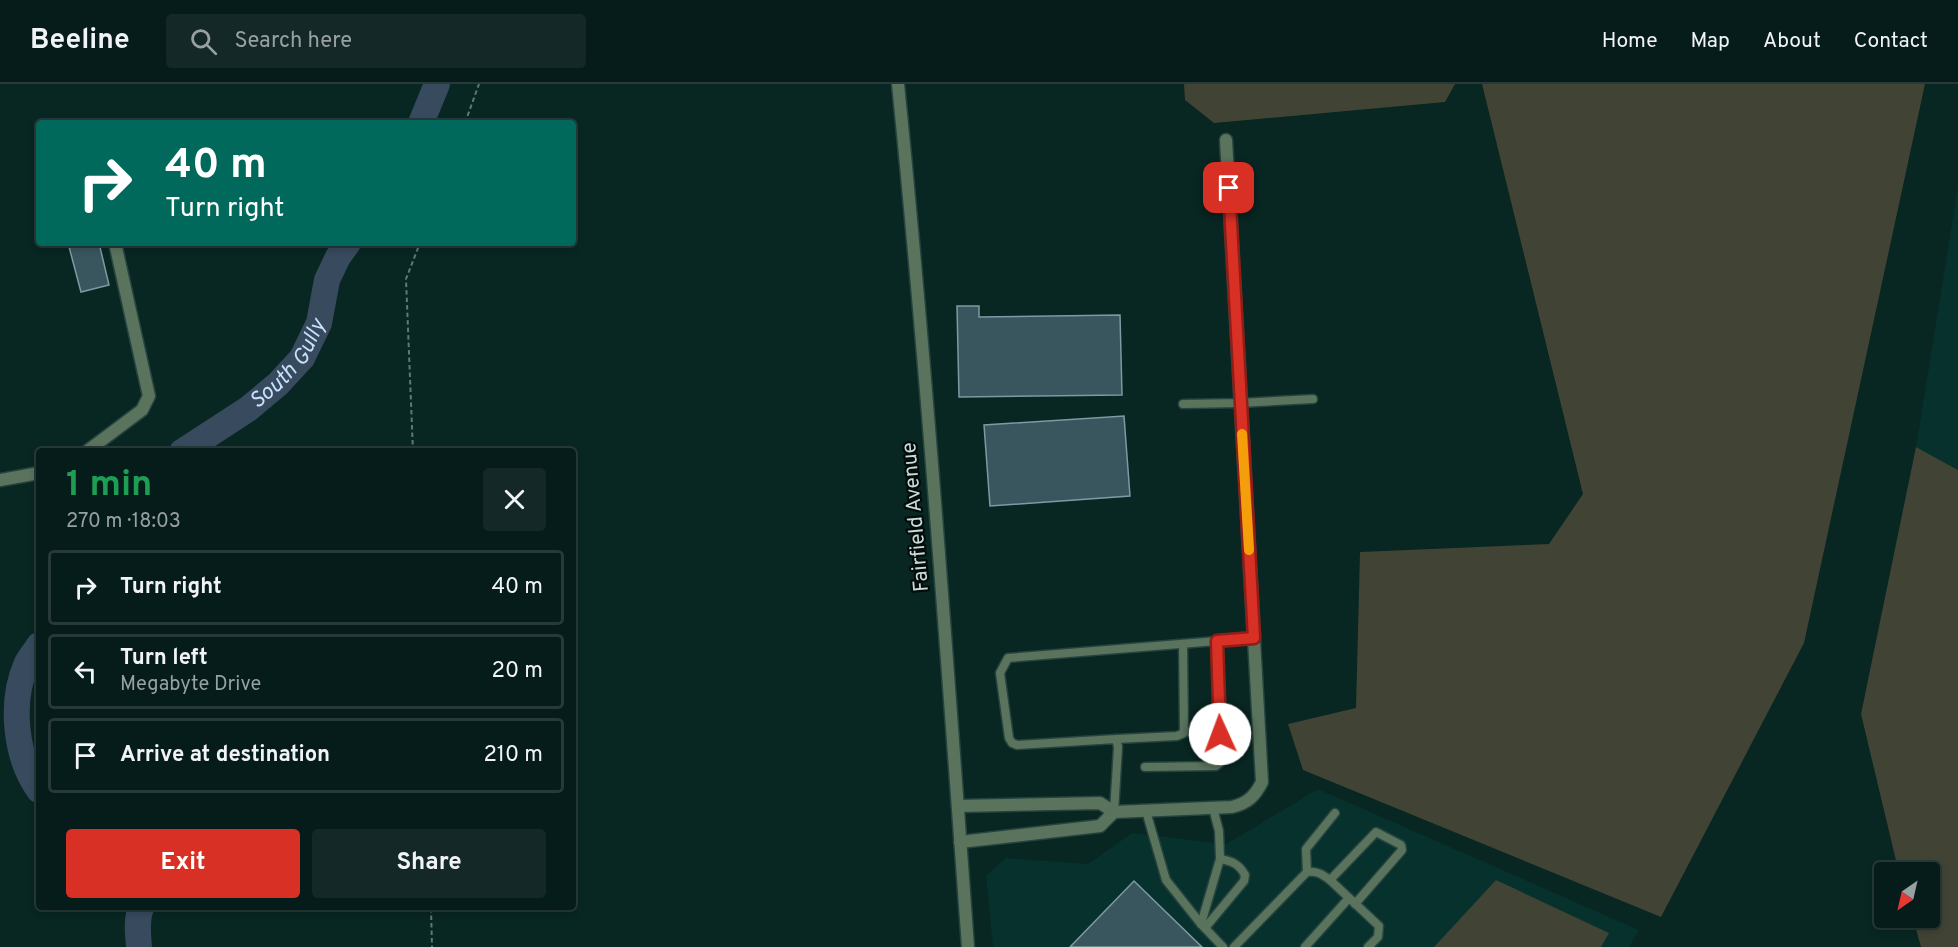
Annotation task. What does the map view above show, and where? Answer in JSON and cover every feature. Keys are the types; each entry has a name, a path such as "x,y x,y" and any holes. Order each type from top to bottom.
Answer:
{"street":[{"name":"Fairfield Avenue","path":"898,84 968,947"},
{"path":"957,806 1100,803 1114,812 1232,807 1244,804 1252,798 1262,782 1226,140"},
{"path":"91,448 142,410 149,396 117,246"},
{"path":"0,480 36,474"},
{"path":"960,842 1100,826 1114,812"}],"lane":[{"path":"1183,404 1313,399"},
{"path":"1183,644 1184,733 1178,736 1017,745 1009,738 1000,673 1008,658 1254,638"},
{"path":"1145,767 1216,766 1221,762 1217,641"},
{"path":"1114,812 1118,747 1116,739"},
{"path":"1203,926 1220,859 1220,831 1213,808"},
{"path":"1146,811 1166,880 1223,947"},
{"path":"1307,872 1306,849 1335,813"},
{"path":"1305,947 1402,850 1401,845 1376,832 1330,880"},
{"path":"1203,926 1244,881 1245,875 1241,868 1232,862 1220,859"},
{"path":"1234,947 1307,872 1315,871 1330,880 1379,926 1378,937 1368,947"}],"path":[{"path":"466,120 479,84"},
{"path":"413,448 406,279 419,246"},
{"path":"431,910 432,947"}],"shaded area":[{"path":"1958,186 1958,470 1916,447"},
{"path":"1318,789 1639,930 1629,947 993,947 986,876 1006,858 1088,864 1132,833 1226,844"}],"green space":[{"path":"1184,84 1455,84 1445,102 1214,123 1185,100"},
{"path":"1482,84 1925,84 1804,643 1661,917 1303,770 1288,724 1356,708 1360,552 1549,544 1583,494"},
{"path":"1916,447 1958,470 1958,947 1921,947 1916,928 1940,928 1940,862 1896,862 1861,714"},
{"path":"1496,880 1609,933 1601,947 1434,947"}],"building":[{"path":"69,246 100,246 109,285 81,292"},
{"path":"957,306 979,306 979,317 1120,315 1122,395 959,397"},
{"path":"1124,416 1130,496 990,506 984,425"},
{"path":"1134,881 1202,947 1070,947"}],"waterway":[{"name":"South Gully","path":"422,120 437,84"},
{"name":"South Gully","path":"188,448 248,409 278,384 302,358 319,323 327,280 346,246"},
{"name":"South Gully","path":"36,649 27,662 21,680 17,712 20,746 36,785"},
{"name":"South Gully","path":"139,947 138,922 140,910"}],"slow traffic":[{"path":"1242,434 1249,550"}],"route":[{"path":"1220,734 1217,641 1254,638 1229,188"}]}
